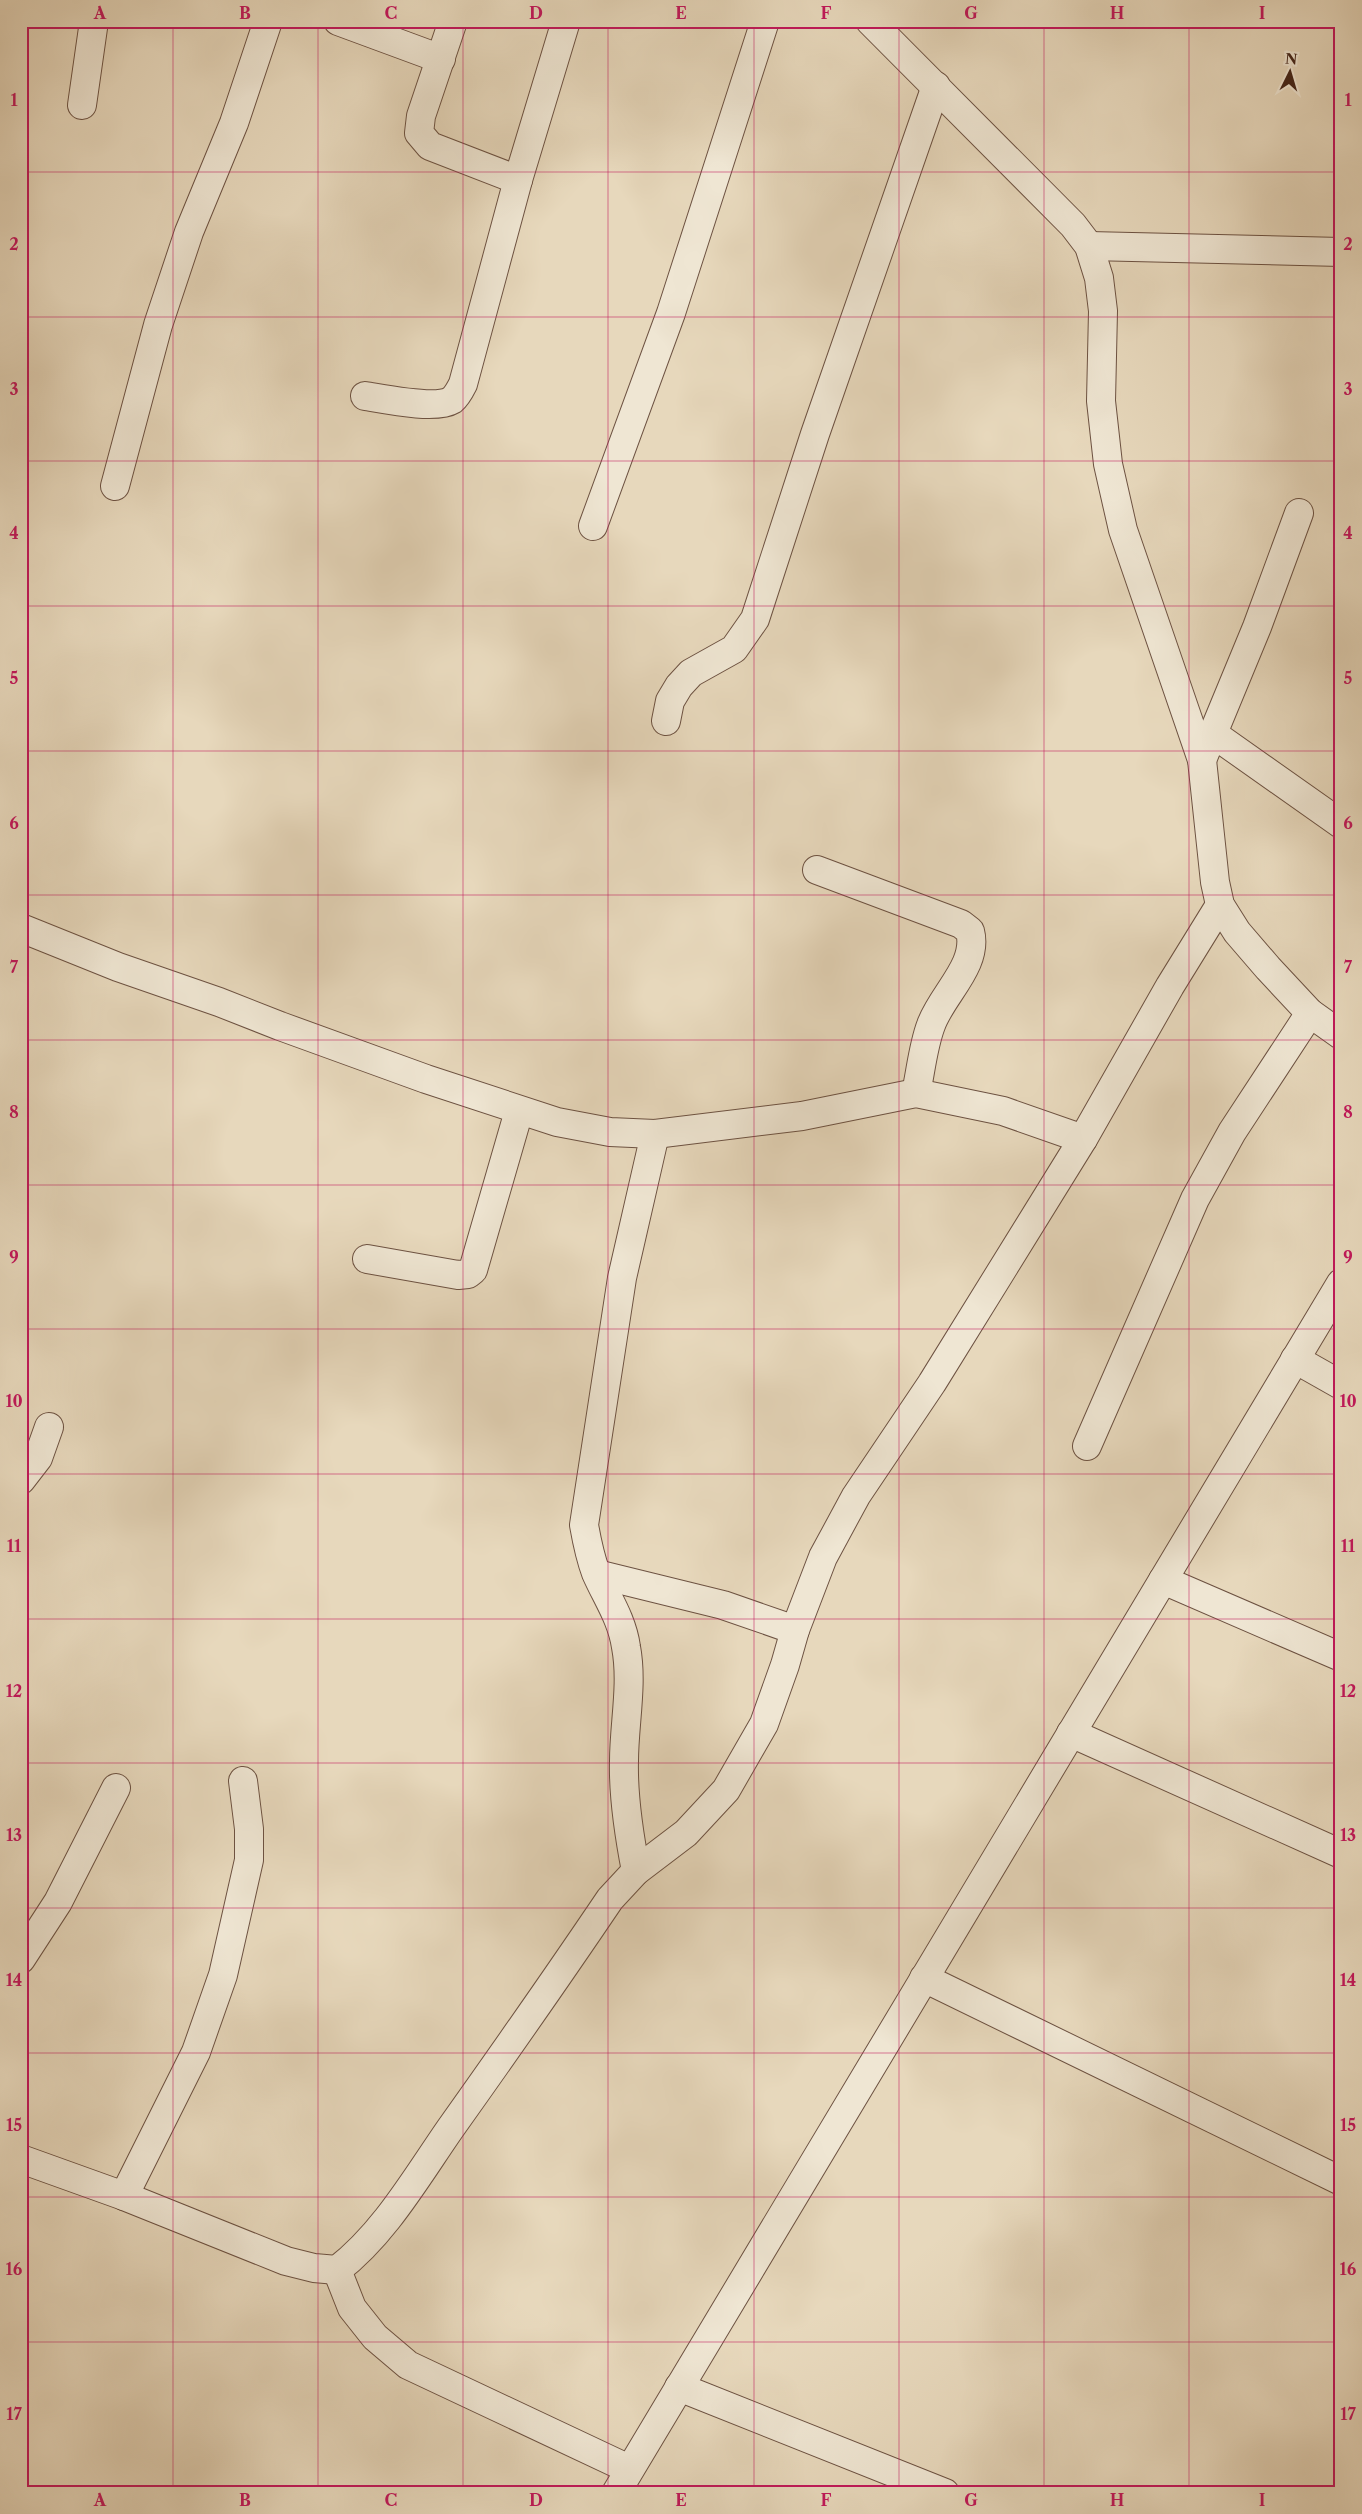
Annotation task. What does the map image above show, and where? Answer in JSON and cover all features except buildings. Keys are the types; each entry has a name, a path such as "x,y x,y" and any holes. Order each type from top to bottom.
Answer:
{"street":[{"path":"82,105 94,21"},
{"path":"114,486 164,307 189,232 234,123 268,21"},
{"path":"338,21 440,59"},
{"path":"453,21 419,124 419,133 430,146 518,180"},
{"path":"365,396 437,404 451,401 458,394 463,384 518,180 566,21"},
{"path":"593,526 671,312 765,21"},
{"path":"870,21 1073,225 1089,246 1099,278 1103,311 1102,401 1110,473 1123,530 1202,760 1214,882 1220,905 1237,932 1310,1013 1341,1035"},
{"path":"666,721 670,701 679,686 691,673 734,649 755,619 815,434 936,86"},
{"path":"1089,246 1341,252"},
{"path":"1202,760 1256,627 1299,513"},
{"path":"1212,733 1341,824"},
{"path":"817,870 961,924 970,931 973,941 970,955 940,1005 930,1026 916,1093"},
{"path":"21,2159 124,2196 286,2261 314,2268 337,2270 359,2254 374,2237 610,1899 636,1871 686,1833 726,1790 764,1724 795,1630 823,1557 856,1496 932,1383 1083,1139 1170,986 1220,905"},
{"path":"21,928 118,967 519,1111 557,1122 610,1132 655,1134 802,1116 916,1093 1002,1111 1083,1139"},
{"path":"1087,1446 1195,1199 1232,1132 1310,1013"},
{"path":"367,1259 458,1275 468,1274 473,1270 519,1111"},
{"path":"636,1871 628,1829 624,1762 628,1691 627,1649 621,1623 596,1574 587,1546 584,1525 622,1278 655,1134"},
{"path":"616,2493 1341,1283"},
{"path":"1295,1359 1341,1385"},
{"path":"21,1480 38,1458 49,1427"},
{"path":"596,1574 686,1594 795,1630"},
{"path":"1163,1580 1341,1657"},
{"path":"1071,1733 1341,1854"},
{"path":"124,2196 196,2052 223,1975 249,1860 249,1830 243,1781"},
{"path":"21,1959 58,1902 116,1788"},
{"path":"924,1978 1341,2181"},
{"path":"337,2270 352,2308 375,2337 408,2365 629,2469"},
{"path":"679,2387 945,2493"}]}
